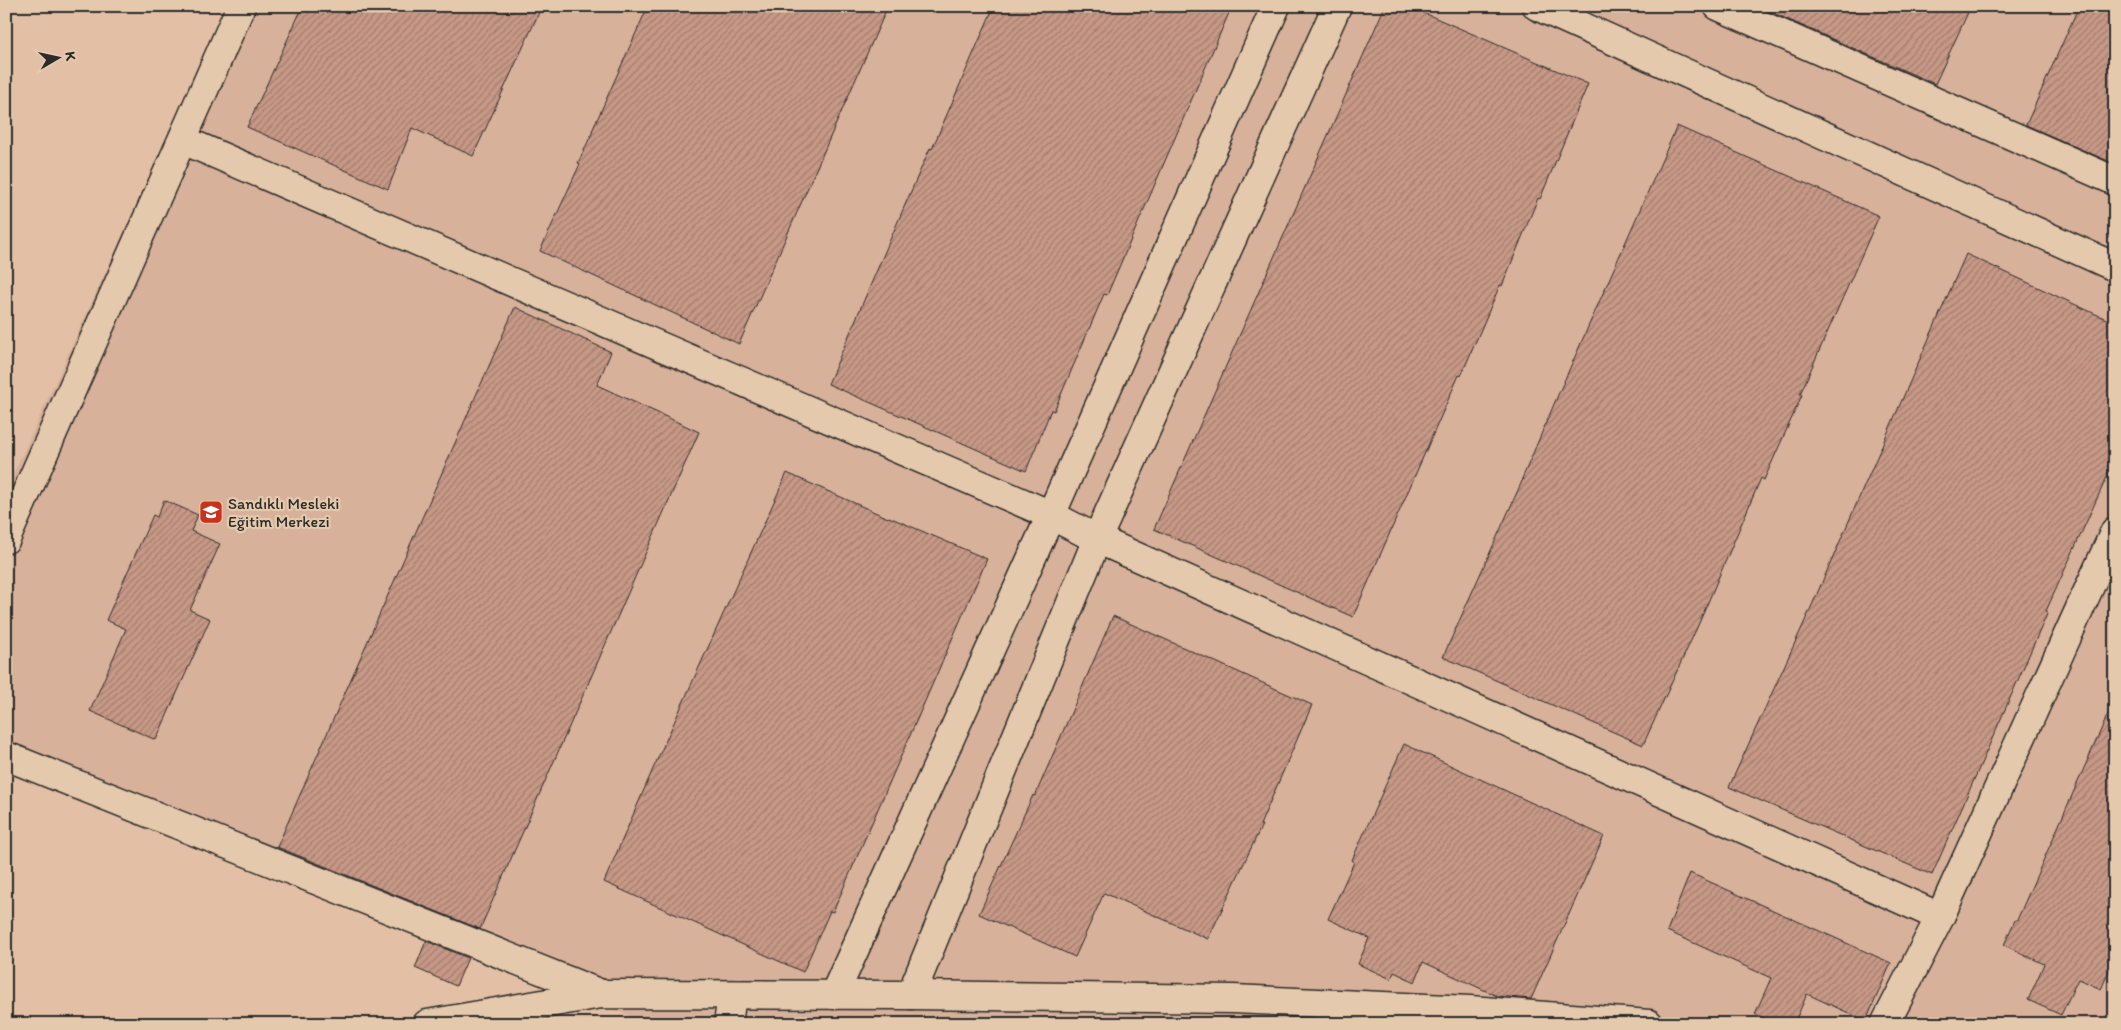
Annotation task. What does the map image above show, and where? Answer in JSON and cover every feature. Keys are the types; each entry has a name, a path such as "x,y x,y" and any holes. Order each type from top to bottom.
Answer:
{"street":[{"path":"6,539 241,6"},
{"path":"834,995 1051,514 1276,6"},
{"path":"911,995 1097,539 1336,6"},
{"path":"1537,6 2115,266"},
{"path":"1718,6 2115,181"},
{"path":"183,140 1051,514 1097,539 1940,917"},
{"path":"1885,1024 1940,917 2115,531"},
{"path":"6,756 601,994"},
{"path":"427,1024 601,994 911,995 1243,1000 1470,1010 1649,1024"},
{"path":"728,1024 732,995"}],"shaded area":[{"path":"227,6 2115,6 2115,1024 650,1024 6,766 6,490"}],"building":[{"path":"303,6 542,6 473,156 412,128 388,189 247,127"},
{"path":"648,6 888,6 739,344 540,251 580,164 578,163"},
{"path":"994,6 1232,6 1107,295 1104,294 1054,411 1051,410 1026,471 828,384 930,148 932,149"},
{"path":"1385,6 1408,6 1588,84 1502,286 1500,285 1461,376 1459,375 1353,617 1154,529"},
{"path":"1757,6 1971,6 1935,84"},
{"path":"2079,6 2115,6 2115,164 2026,125"},
{"path":"1677,126 1879,216 1800,394 1802,395 1764,480 1761,478 1700,621 1643,745 1443,657"},
{"path":"1966,254 2115,323 2115,459 2046,611 2048,612 1932,875 1729,787 1809,612"},
{"path":"515,307 611,352 597,385 699,432 480,929 277,847"},
{"path":"787,473 987,559 833,912 830,911 803,972 604,882"},
{"path":"164,500 198,515 191,531 220,544 190,610 210,619 156,740 90,711 126,629 106,620 153,515 157,517"},
{"path":"1113,616 1312,705 1260,825 1262,825 1208,939 1104,893 1075,957 979,914 1033,795 1035,796"},
{"path":"2115,698 2115,958 2101,989 2078,979 2061,1015 2028,1000 2044,964 2004,945 2015,920 2017,920"},
{"path":"1404,744 1604,836 1531,999 1497,996 1423,962 1415,982 1394,972 1391,979 1358,964 1369,938 1328,919"},
{"path":"1690,873 1891,963 1866,1021 1807,994 1794,1024 1777,1024 1755,1014 1771,978 1667,931"},
{"path":"426,941 468,958 456,986 415,968"}],"place":[{"name":"Sandıklı Mesleki Eğitim Merkezi","path":"211,512"}]}
